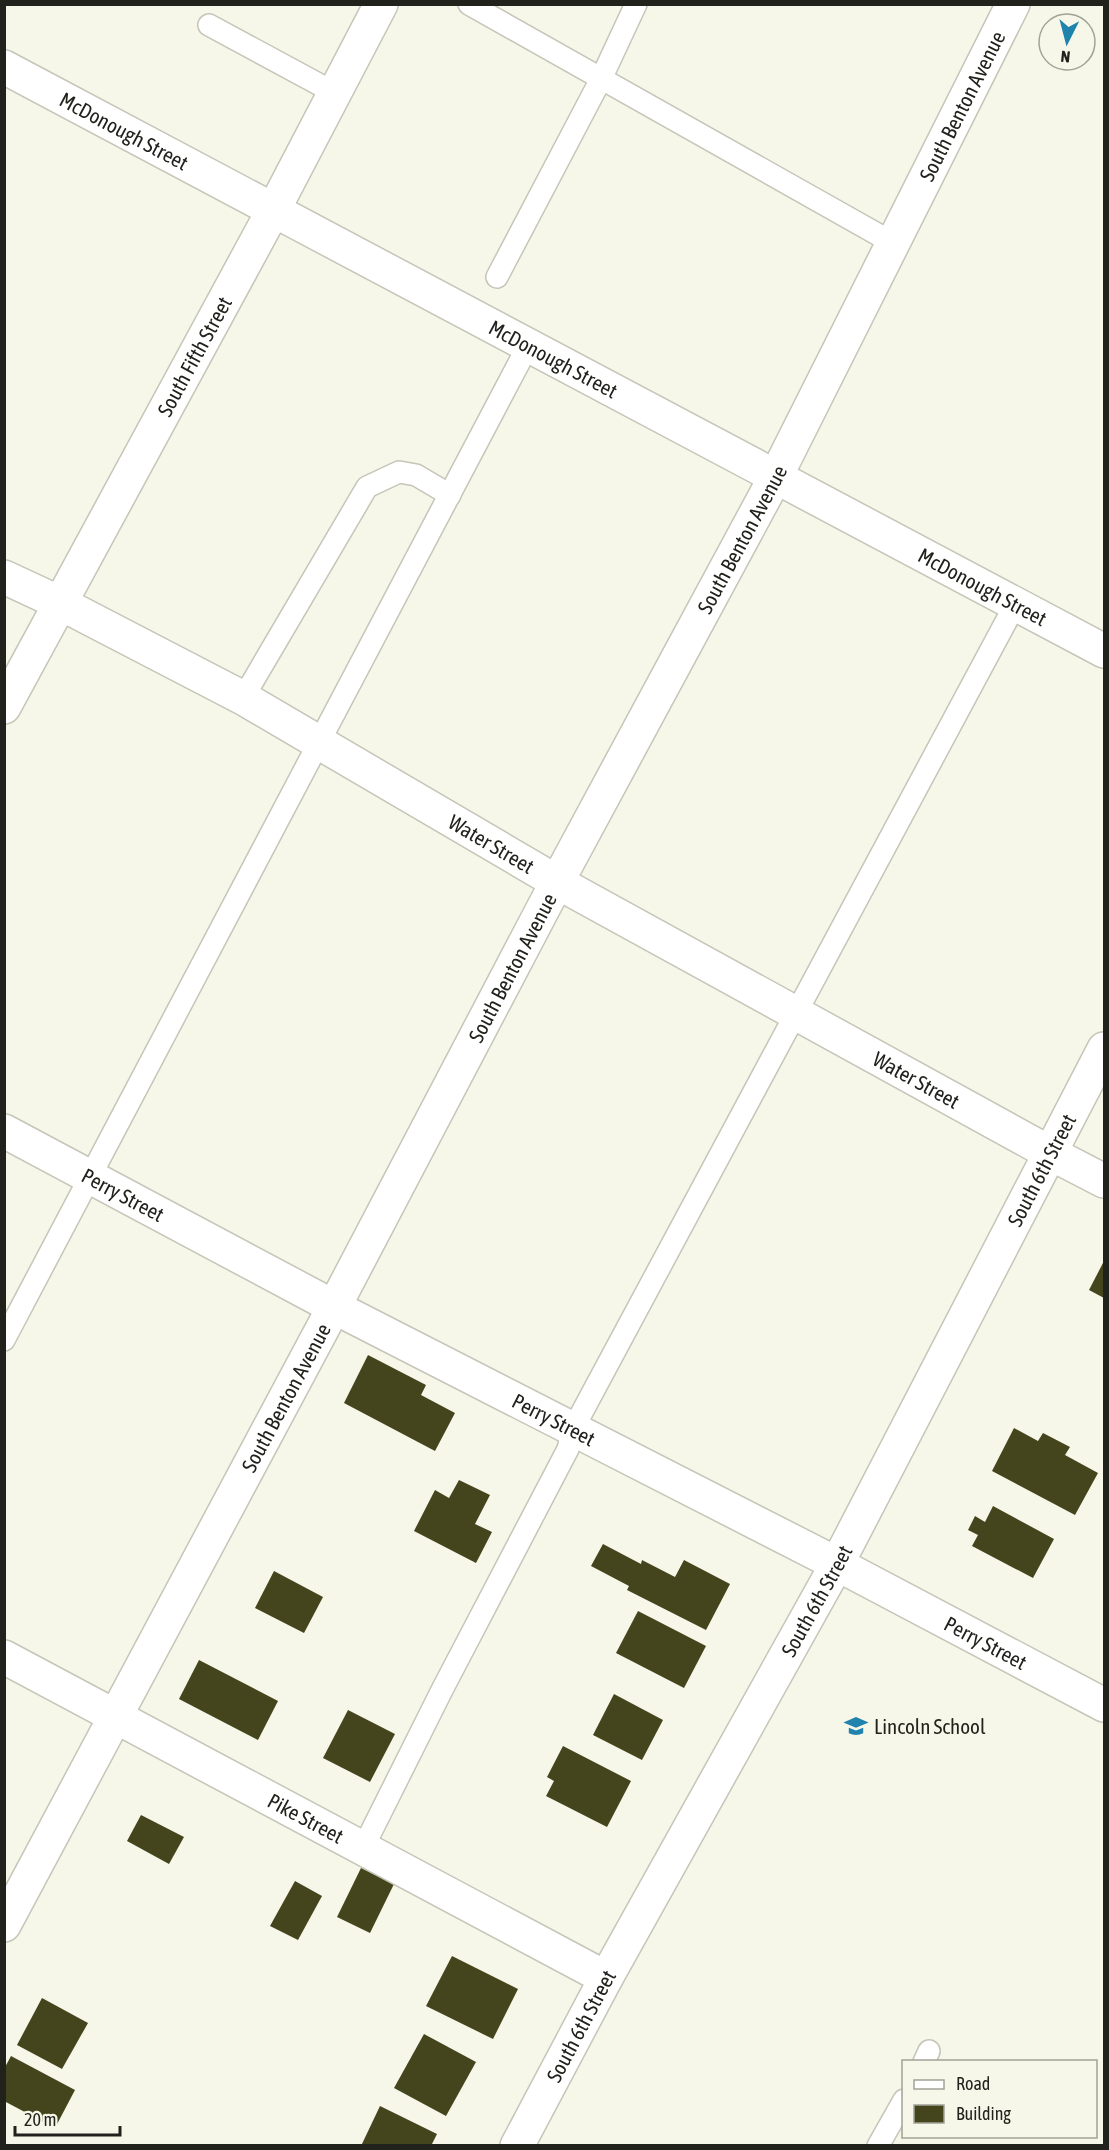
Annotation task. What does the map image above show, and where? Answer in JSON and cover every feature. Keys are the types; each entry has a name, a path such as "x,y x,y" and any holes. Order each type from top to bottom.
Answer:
{"street":[{"name":"South Fifth Street","path":"4,707 274,209 381,4"},
{"name":"South Benton Avenue","path":"4,1925 334,1307 557,882 776,476 1013,4"},
{"name":"McDonough Street","path":"4,67 1104,651"},
{"name":"Water Street","path":"4,577 60,603 243,698 557,882 1104,1181"},
{"name":"South 6th Street","path":"517,2145 606,1978 837,1564 1104,1049"},
{"name":"Perry Street","path":"4,1131 334,1307 837,1564 1104,1706"},
{"name":"Pike Street","path":"4,1657 606,1978"}],"lane":[{"path":"469,4 893,243"},
{"path":"497,277 601,79 636,4"},
{"path":"209,24 335,93"},
{"path":"4,1340 529,344"},
{"path":"243,698 367,487 399,472 416,475 450,495"},
{"path":"363,1848 442,1690 568,1449 573,1429 1016,603"},
{"path":"878,2145 902,2102"}],"building":[{"path":"1104,1261 1104,1298 1089,1290"},
{"path":"368,1355 426,1385 421,1395 455,1413 435,1451 344,1403"},
{"path":"1014,1428 1038,1441 1043,1433 1070,1447 1065,1455 1098,1473 1075,1515 992,1471"},
{"path":"459,1480 490,1495 475,1524 492,1532 476,1563 414,1531 435,1490 449,1498"},
{"path":"993,1506 1054,1539 1033,1578 972,1546 978,1535 968,1530 975,1516 985,1522"},
{"path":"603,1544 641,1564 642,1560 675,1577 684,1560 730,1584 706,1630 627,1590 629,1586 591,1566"},
{"path":"274,1571 323,1597 304,1633 255,1608"},
{"path":"638,1611 706,1646 684,1688 616,1653"},
{"path":"199,1660 278,1701 258,1740 179,1699"},
{"path":"614,1694 663,1720 642,1760 593,1735"},
{"path":"348,1710 395,1734 370,1782 323,1758"},
{"path":"563,1746 631,1781 607,1827 546,1796 554,1781 547,1777"},
{"path":"141,1815 184,1837 169,1864 127,1841"},
{"path":"361,1868 394,1884 370,1933 337,1917"},
{"path":"295,1881 322,1896 298,1940 270,1926"},
{"path":"452,1956 518,1989 493,2039 426,2006"},
{"path":"42,1998 88,2023 62,2069 17,2045"},
{"path":"424,2034 476,2062 446,2116 394,2088"},
{"path":"11,2056 75,2090 55,2128 4,2101 4,2069"},
{"path":"380,2106 437,2134 431,2146 361,2146"}],"place":[{"name":"Lincoln School","path":"856,1726"}]}
